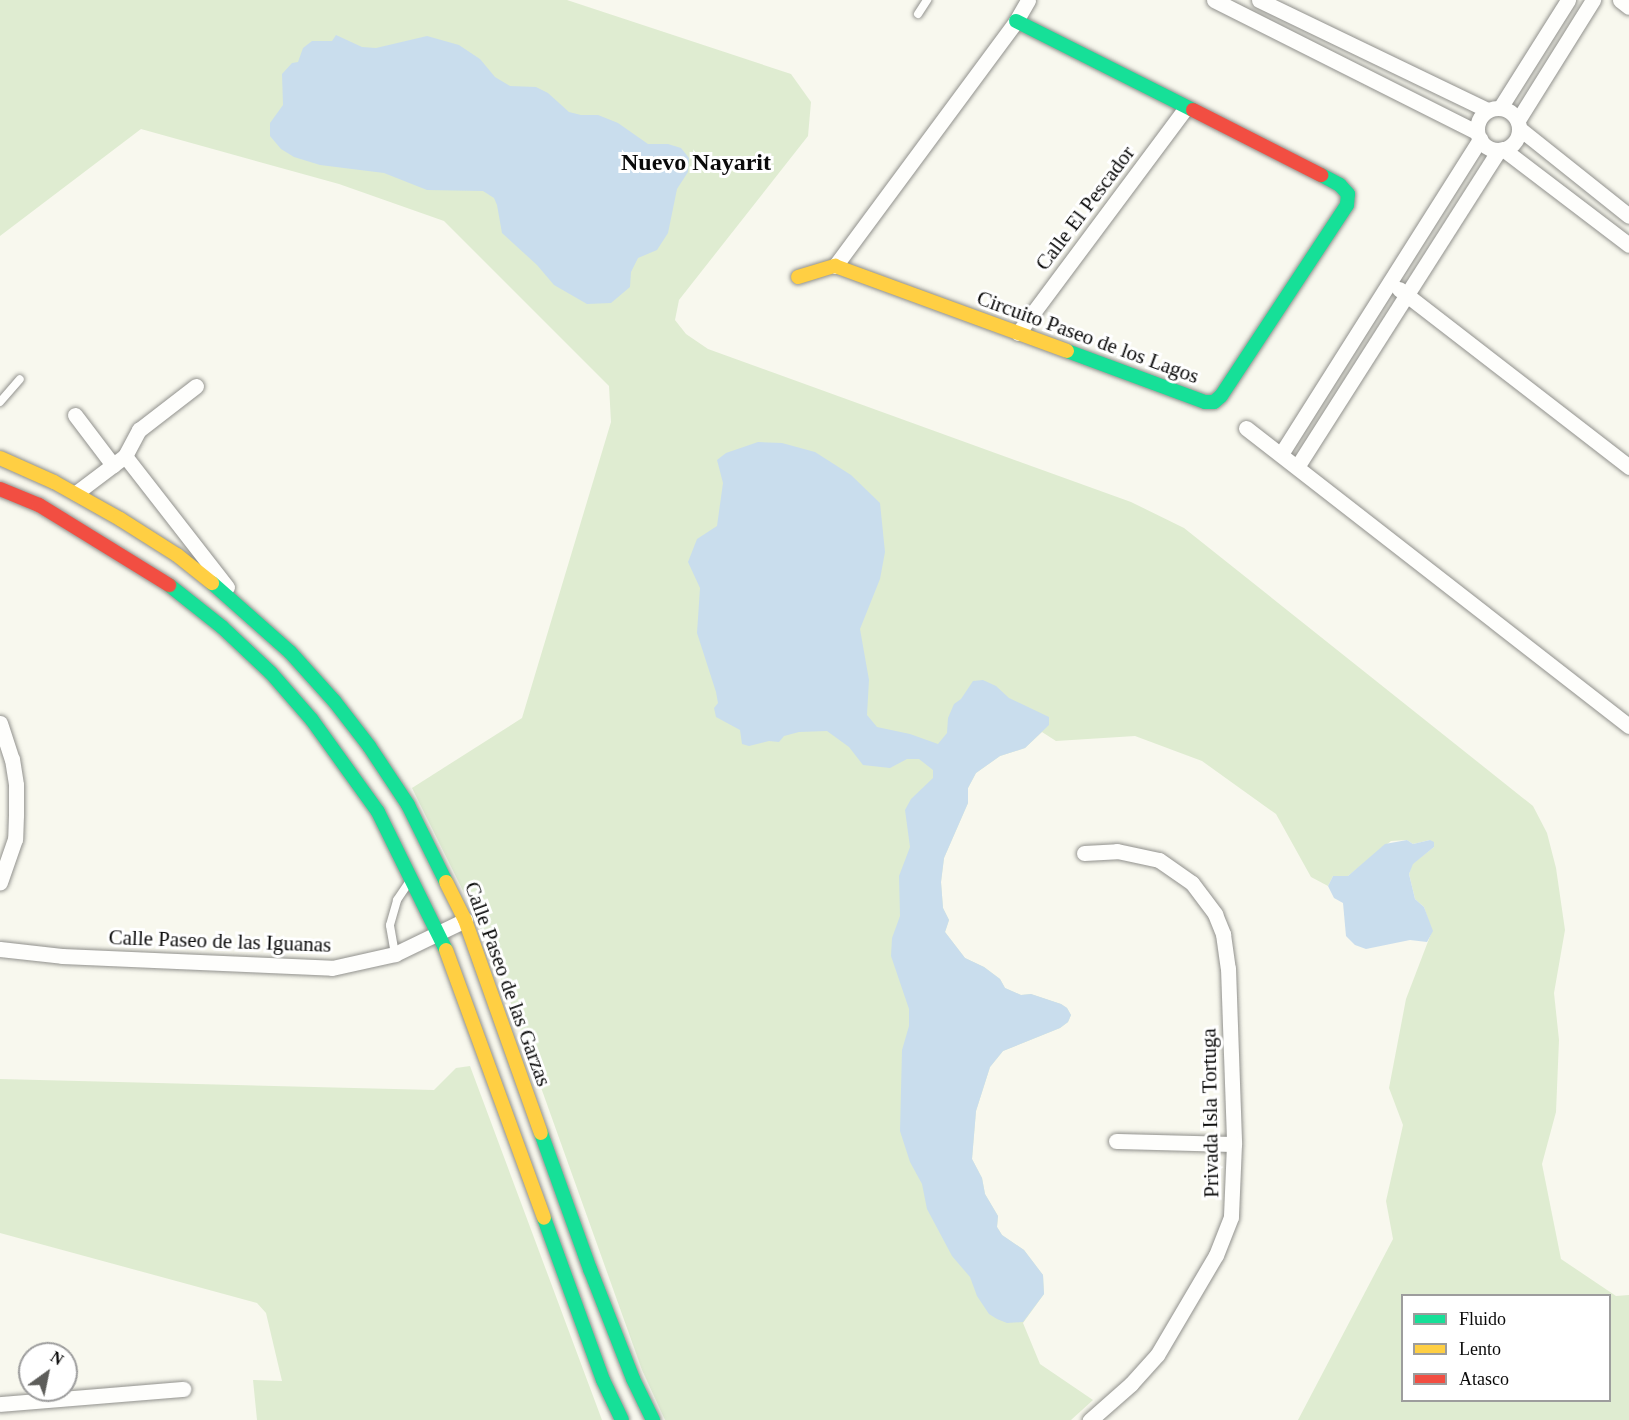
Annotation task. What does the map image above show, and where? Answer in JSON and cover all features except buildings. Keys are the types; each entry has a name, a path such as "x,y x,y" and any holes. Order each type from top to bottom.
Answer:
{"street":[{"path":"798,277 836,266 1016,21 1028,0"},
{"path":"1214,0 1478,136 1485,145 1501,149 1629,245"},
{"path":"1259,0 1494,109 1511,111 1519,124 1629,216"},
{"path":"1281,454 1478,136 1478,123 1494,109 1568,0"},
{"path":"1297,467 1501,149 1512,145 1519,124 1593,0"},
{"path":"1620,0 1629,7"},
{"name":"Circuito Paseo de los Lagos","path":"836,266 1205,402 1214,402 1221,396 1347,205 1348,194 1340,185 1185,109 1016,21"},
{"name":"Calle El Pescador","path":"1018,333 1185,109"},
{"path":"1389,283 1407,294 1629,467"},
{"path":"76,493 119,460 139,429 196,386"},
{"path":"75,415 119,460 241,606"},
{"path":"1246,428 1629,726"},
{"name":"Calle Paseo de las Garzas","path":"0,458 76,493 177,555 241,606 290,652 335,702 408,805 465,920 573,1224 633,1379 652,1420"},
{"path":"0,489 39,505 164,581 222,627 272,673 312,720 378,812 439,932 603,1380 622,1420"},
{"path":"312,720 335,702"},
{"path":"0,723 12,759 16,785 15,839 0,882"},
{"name":"Privada Isla Tortuga","path":"1084,853 1117,850 1159,860 1192,883 1215,914 1223,934 1228,968 1234,1144 1231,1217 1216,1255 1157,1355 1131,1384 1090,1420"},
{"name":"Calle Paseo de las Iguanas","path":"0,949 62,956 332,968 395,954 465,920"},
{"path":"1116,1141 1234,1144"},
{"path":"0,1404 183,1389"}],"lane":[{"path":"918,14 927,0"},
{"path":"0,402 20,379"},
{"path":"395,954 390,925 397,900 412,877"}],"green space":[{"path":"0,0 567,0 791,74 811,102 808,136 679,300 675,320 686,334 708,349 1131,502 1184,528 1533,806 1547,833 1556,868 1565,930 1554,993 1559,1040 1556,1112 1542,1164 1561,1259 1616,1296 1629,1295 1629,1420 1298,1420 1393,1239 1386,1201 1403,1125 1389,1088 1406,999 1432,931 1424,907 1415,899 1409,874 1412,864 1434,847 1430,840 1413,844 1407,840 1391,841 1348,876 1333,876 1328,886 1311,877 1276,814 1202,761 1135,736 1056,741 1042,732 1025,748 1000,756 976,773 968,788 968,803 944,858 941,882 943,908 949,920 945,932 965,958 984,967 1000,979 1005,988 1021,995 1031,994 1061,1004 1071,1015 1068,1022 1060,1028 1003,1051 990,1067 976,1111 972,1159 982,1178 985,1194 998,1216 997,1227 1002,1235 1024,1250 1043,1275 1044,1294 1023,1323 1040,1364 1093,1400 1071,1420 665,1420 642,1370 514,1012 474,913 412,788 522,718 611,422 609,386 444,221 339,184 141,129 0,236"},
{"path":"470,1066 602,1420 257,1420 253,1380 282,1381 266,1313 257,1303 0,1233 0,1079 434,1090 456,1068"}],"water":[{"path":"336,35 362,47 376,48 427,36 459,45 480,59 495,77 510,86 536,87 548,93 569,112 598,115 618,123 648,144 668,144 681,148 689,158 688,172 677,189 668,233 657,250 638,258 631,272 630,287 611,303 587,304 554,285 537,265 502,233 494,198 483,191 427,190 384,173 320,165 294,157 281,149 270,136 270,123 283,105 282,74 292,63 298,62 303,48 312,41 332,41"},
{"path":"758,442 782,443 815,452 851,475 880,503 885,552 880,579 860,629 869,680 867,715 877,727 910,734 938,744 947,733 948,718 954,704 961,699 973,681 983,680 996,686 1009,698 1049,717 1049,725 1025,748 1000,756 976,773 968,788 968,803 944,858 941,882 943,908 949,920 945,932 965,958 984,967 1000,979 1005,988 1021,995 1031,994 1061,1004 1071,1015 1068,1022 1060,1028 1003,1051 990,1067 976,1111 972,1159 982,1178 985,1194 998,1216 997,1227 1002,1235 1024,1250 1043,1275 1044,1294 1023,1322 1007,1323 997,1319 989,1314 977,1296 970,1277 952,1256 927,1209 922,1184 910,1162 900,1131 902,1050 909,1026 909,1009 891,956 892,938 900,916 899,876 910,847 905,810 911,799 933,778 933,770 919,759 907,759 890,768 863,765 849,747 827,731 799,732 784,736 779,742 769,741 749,746 742,744 740,730 716,717 714,708 718,703 716,692 697,633 700,588 688,562 697,539 717,526 723,483 717,460 726,453"},
{"path":"1407,840 1413,844 1430,840 1434,842 1434,847 1413,864 1409,874 1415,899 1424,907 1433,931 1427,942 1410,940 1366,949 1355,945 1346,936 1343,903 1334,898 1328,886 1333,876 1348,876 1385,844"}],"traffic: fast":[{"path":"1016,21 1193,110"},
{"path":"1067,351 1205,402 1214,402 1221,396 1347,205 1348,194 1340,185 1321,175"},
{"path":"212,583 290,652 335,702 369,746 408,805 446,882"},
{"path":"169,585 222,627 271,673 312,720 378,812 446,950"},
{"path":"541,1133 590,1269 633,1379 653,1420"},
{"path":"544,1218 603,1380 622,1420"}],"traffic: slow":[{"path":"798,277 835,266 1067,351"},
{"path":"0,458 54,482 120,519 177,555 212,583"},
{"path":"446,882 465,920 541,1133"},
{"path":"446,950 544,1218"}],"traffic: jam":[{"path":"1193,110 1321,175"},
{"path":"0,489 39,505 169,585"}],"district":[{"name":"Nuevo Nayarit","path":"696,163"}]}
